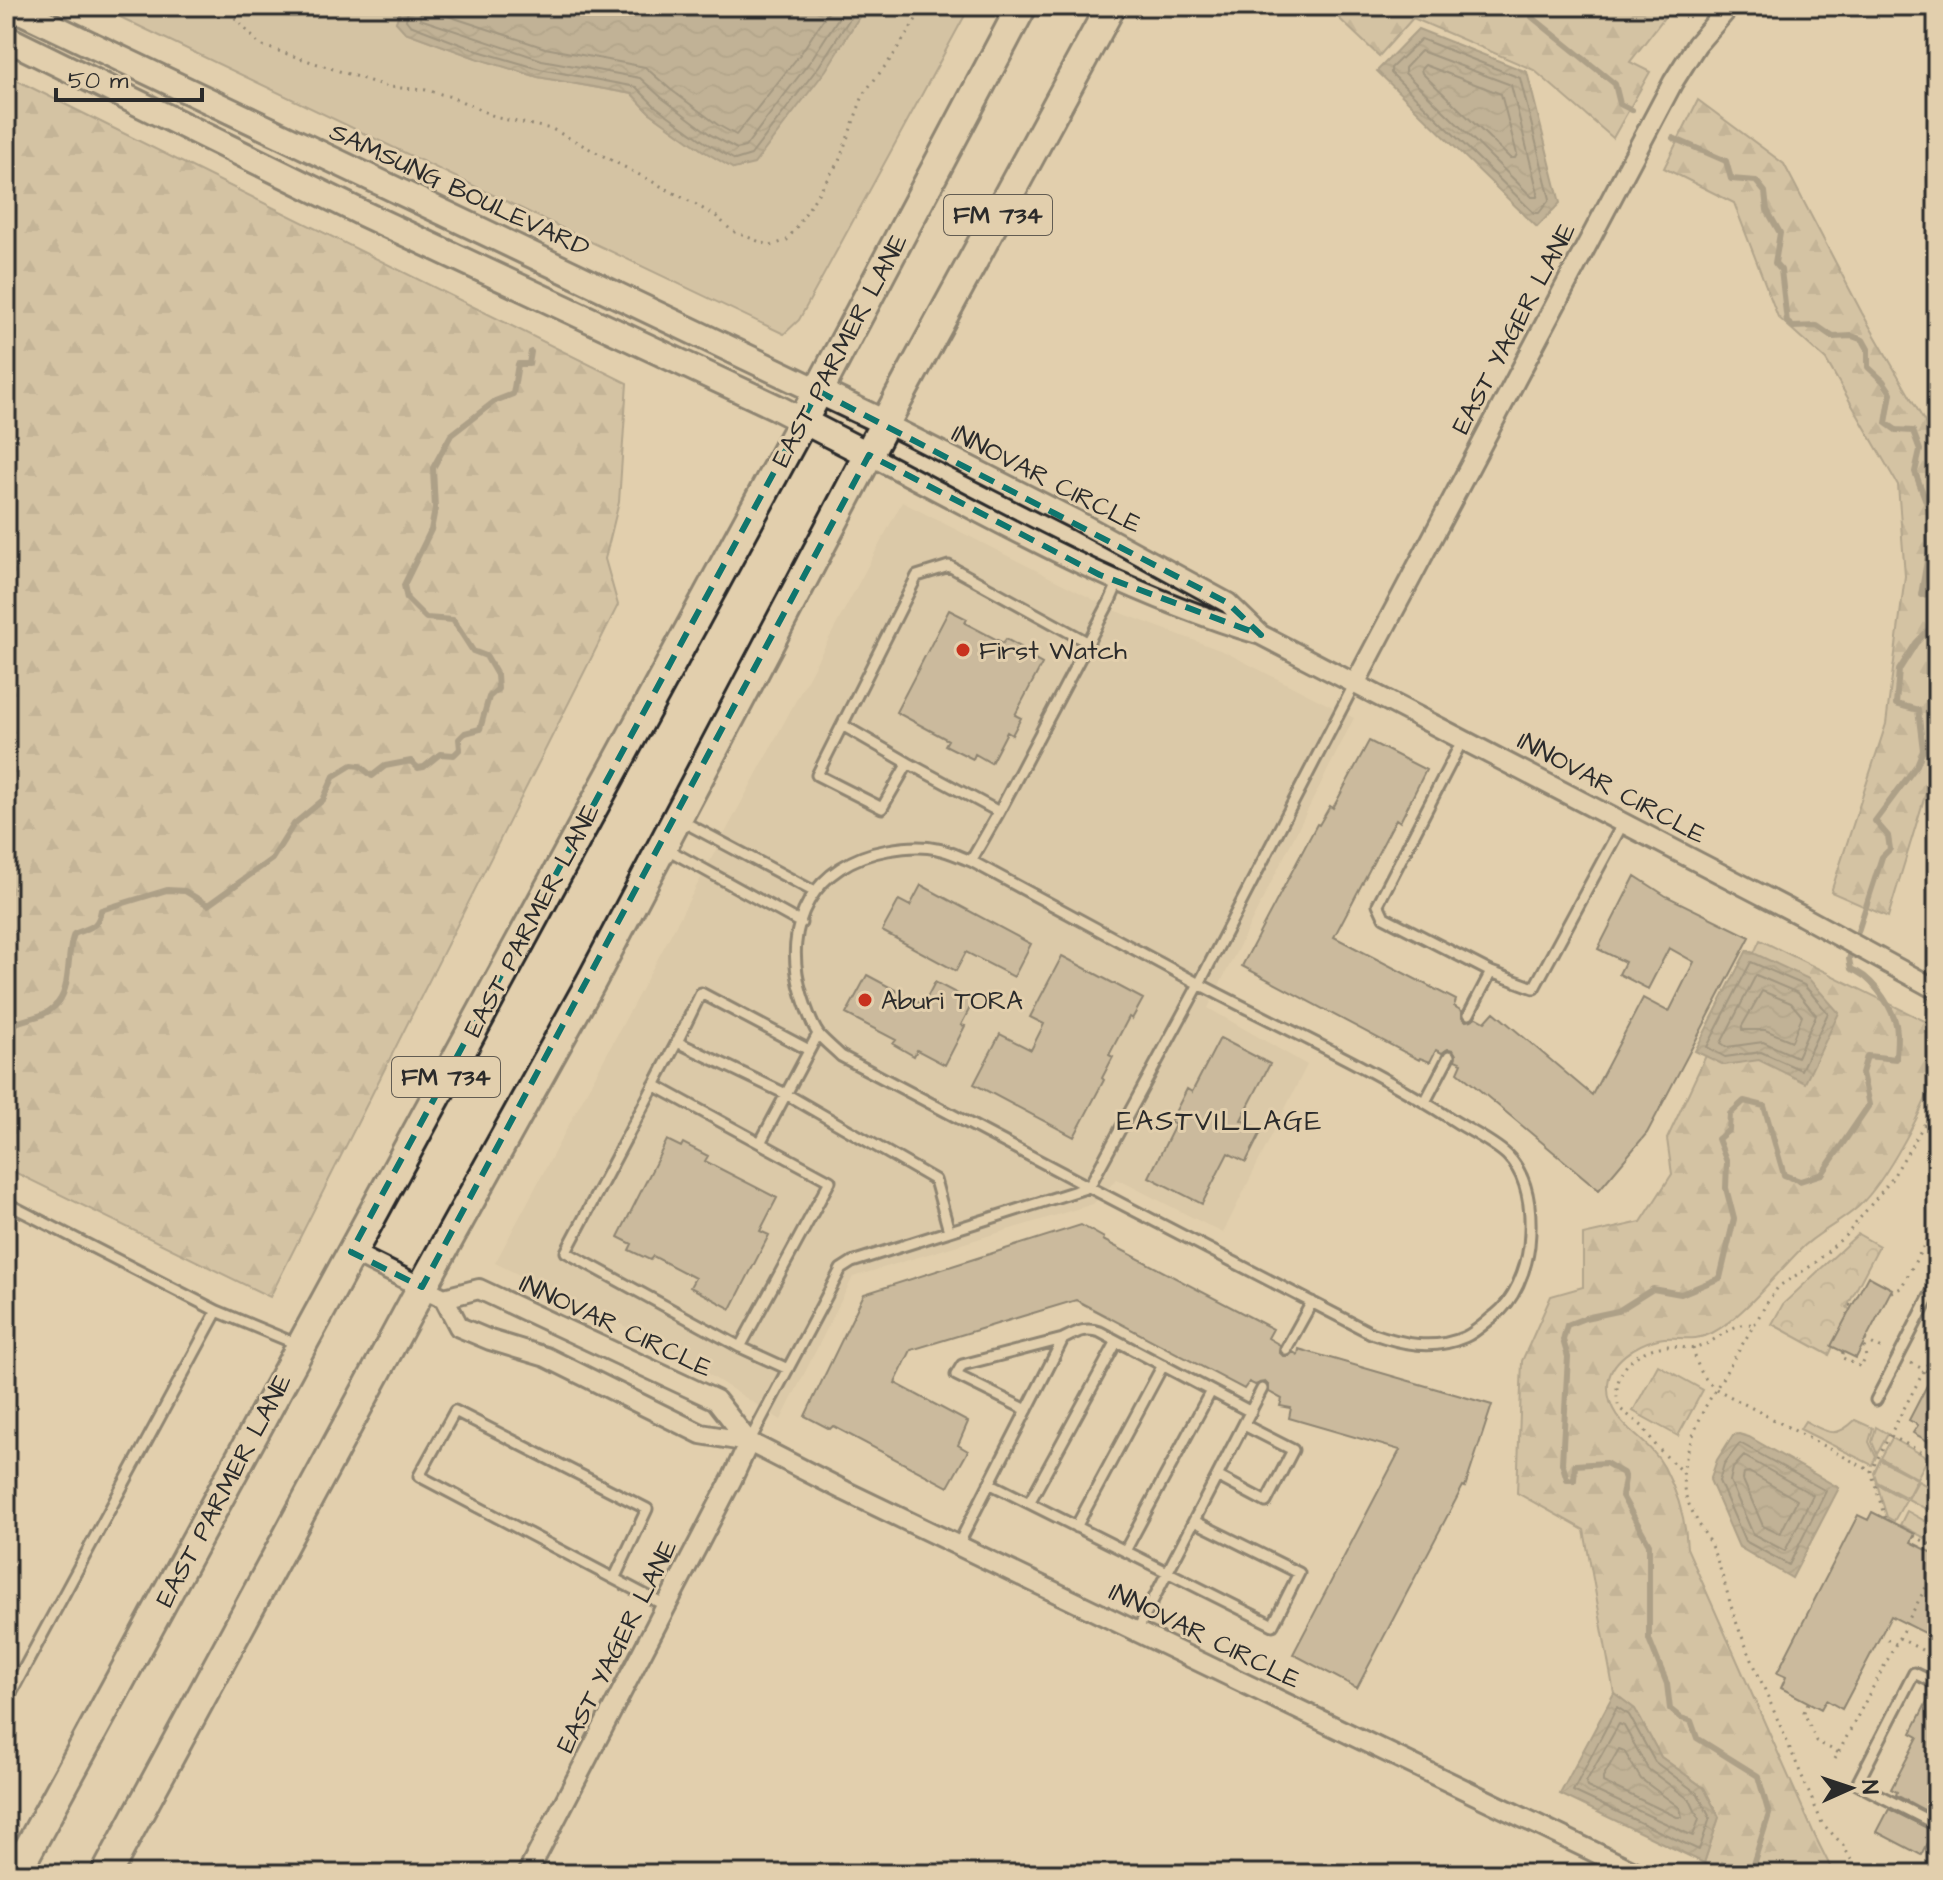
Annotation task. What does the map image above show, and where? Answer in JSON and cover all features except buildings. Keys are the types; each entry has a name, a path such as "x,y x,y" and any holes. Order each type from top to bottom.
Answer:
{"main road":[{"name":"EAST PARMER LANE","path":"15,1874 802,422 1022,6"},
{"name":"FM 734","path":"106,1874 433,1292 885,423 1111,6"}],"street":[{"name":"SAMSUNG BOULEVARD","path":"10,6 885,423"},
{"name":"EAST YAGER LANE","path":"1356,682 1673,82 1697,44 1730,6"},
{"path":"6,38 364,214 776,407 869,455"},
{"name":"INNOVAR CIRCLE","path":"885,423 1074,519 1228,603 1261,635"},
{"name":"INNOVAR CIRCLE","path":"869,455 1118,583 1212,620 1261,635 1356,682 1937,990"},
{"name":"INNOVAR CIRCLE","path":"351,1252 433,1292 459,1327 546,1357 701,1434 749,1442 1640,1874"},
{"name":"INNOVAR CIRCLE","path":"433,1292 479,1289 716,1400 749,1442"},
{"name":"EAST YAGER LANE","path":"527,1874 749,1442"}],"lane":[{"path":"908,763 882,808 817,775 917,576 949,566 1087,642"},
{"path":"971,861 1118,583"},
{"path":"749,1442 841,1269 852,1262 1089,1187 1356,682"},
{"path":"844,726 999,812"},
{"path":"1463,739 1378,904 1384,917 1491,972 1534,988 1623,823"},
{"path":"677,819 815,892"},
{"path":"662,847 801,923"},
{"path":"909,847 938,849 971,861 1425,1102 1507,1154 1527,1192 1531,1226 1527,1258 1515,1290 1501,1311 1466,1336 1433,1345 1402,1344 1381,1337 841,1056 818,1034 796,976 795,955 801,923 815,892 844,864 875,853 909,847"},
{"path":"1469,1014 1491,972"},
{"path":"788,1369 740,1347 566,1252 701,993 809,1050"},
{"path":"760,1143 818,1034"},
{"path":"677,1042 786,1094 935,1180 949,1231"},
{"path":"1425,1102 1449,1056"},
{"path":"654,1085 830,1181 740,1347"},
{"path":"6,1203 217,1311 301,1346"},
{"path":"1876,1400 1937,1282"},
{"path":"1286,1349 1312,1302"},
{"path":"6,1702 217,1311"},
{"path":"1027,1410 956,1375 962,1365 1090,1329 1251,1412"},
{"path":"958,1545 1063,1339"},
{"path":"1029,1503 1117,1341"},
{"path":"1076,1527 1163,1365"},
{"path":"1137,1631 1262,1389"},
{"path":"1125,1551 1211,1391"},
{"path":"615,1577 647,1509 455,1411 419,1476 666,1606"},
{"path":"1217,1476 1266,1502 1273,1489 1293,1450 1244,1425"},
{"path":"989,1483 1273,1625 1299,1573 1194,1521"},
{"path":"1937,1684 1914,1673 1857,1784 1937,1825"}],"path":[{"path":"224,6 260,45 388,87 426,90 452,97 498,118 552,129 693,203 717,217 732,231 771,246 787,240 839,161 864,93 893,56 921,6"},
{"path":"236,6 238,22"},
{"path":"1859,1874 1849,1853 1822,1823 1734,1618 1716,1558 1685,1493 1684,1474 1696,1428 1716,1389 1779,1286 1825,1255 1847,1234 1891,1180 1937,1103"},
{"path":"1891,1292 1901,1288 1937,1221"},
{"path":"1684,1474 1657,1447 1642,1426 1619,1408 1617,1382 1621,1371 1631,1360 1663,1346 1698,1348 1740,1325 1755,1325"},
{"path":"1843,1352 1841,1357 1861,1367 1866,1357 1864,1348 1867,1342"},
{"path":"1885,1518 1871,1471 1937,1346"},
{"path":"1693,1348 1706,1381 1716,1389 1871,1471"},
{"path":"1925,1370 1933,1374"},
{"path":"1890,1435 1937,1459"},
{"path":"1927,1517 1935,1520"},
{"path":"1914,1536 1937,1548"},
{"path":"1835,1759 1937,1566"},
{"path":"1880,1636 1896,1644"},
{"path":"1899,1638 1937,1658"},
{"path":"1808,1703 1804,1712 1816,1741 1839,1753"}],"highlighted area":[{"path":"818,391 1228,603 1261,635 1100,575 869,455 422,1287 351,1252"}],"shaded area":[{"path":"902,502 1116,611 1225,652 1354,718 1208,1008 1307,1065 1223,1233 1117,1179 1093,1204 853,1277 781,1420 657,1342 495,1263"}],"green space":[{"path":"97,6 402,6 396,22 405,32 538,77 632,94 649,112 734,169 866,6 970,6 799,320 784,334"},
{"path":"1326,6 1673,6 1630,62 1650,72 1613,138 1534,70 1413,18 1379,56"},
{"path":"6,75 627,383 619,502 605,559 618,605 270,1297 6,1168"},
{"path":"1698,100 1784,164 1862,313 1931,433 1937,467 1937,756 1888,917 1831,892 1886,724 1905,576 1898,485 1826,360 1778,317 1734,203 1664,168"},
{"path":"1760,940 1937,1027 1937,1065 1931,1085 1915,1122 1892,1162 1859,1206 1807,1244 1724,1326 1698,1338 1650,1341 1625,1355 1610,1376 1609,1399 1621,1420 1657,1456 1669,1477 1683,1517 1687,1548 1832,1870 1831,1874 1748,1874 1722,1862 1716,1869 1704,1863 1719,1817 1704,1788 1661,1757 1635,1710 1614,1693 1584,1530 1517,1493 1522,1361 1551,1296 1583,1287 1583,1235 1641,1222 1672,1174 1667,1139"},
{"path":"1858,1234 1879,1246 1847,1307 1850,1310 1829,1355 1772,1324 1783,1304"},
{"path":"1658,1365 1703,1390 1678,1436 1633,1411"},
{"path":"1855,1420 1873,1428 1869,1442 1876,1457 1872,1465 1800,1429 1805,1421 1825,1431 1836,1432"},
{"path":"1876,1427 1888,1434 1877,1454 1872,1442"},
{"path":"1892,1438 1928,1458 1917,1478 1881,1458"},
{"path":"1880,1460 1917,1479 1907,1498 1877,1482 1874,1473"},
{"path":"1918,1481 1937,1491 1937,1515 1908,1499"},
{"path":"1877,1484 1906,1500 1894,1521 1887,1517"},
{"path":"1907,1511 1933,1522 1925,1538 1900,1525"}],"water":[{"path":"402,6 866,6 826,70 754,164 734,169 649,112 632,94 538,77 405,32 396,22"},
{"path":"1418,29 1527,72 1560,203 1537,227 1377,71"},
{"path":"1747,950 1809,979 1839,1013 1805,1083 1759,1060 1724,1065 1695,1051"},
{"path":"1739,1434 1839,1488 1792,1578 1739,1547 1710,1480 1717,1460 1733,1435"},
{"path":"1614,1693 1635,1709 1661,1757 1704,1788 1719,1817 1704,1863 1560,1794"}],"waterway":[{"path":"1533,6 1532,17 1615,84 1620,104 1632,110"},
{"path":"1673,138 1726,161 1731,179 1756,181 1765,192 1767,210 1780,233 1775,263 1781,270 1787,322 1793,327 1817,326 1833,337 1852,336 1863,340 1868,349 1868,367 1891,393 1886,423 1896,430 1913,431 1920,450 1915,472 1930,512 1932,532 1921,595 1937,593"},
{"path":"6,1046 8,1028 49,1011 60,1000 74,934 95,924 101,910 167,890 185,891 208,905 272,859 294,824 323,800 334,776 352,765 360,766 372,776 385,766 411,761 418,768 424,767 440,754 454,755 460,749 459,739 465,733 480,729 489,697 498,689 497,675 486,656 473,651 453,620 426,618 407,599 404,585 431,530 435,509 433,468 451,435 495,401 513,394 518,364 529,364 531,352"},
{"path":"1750,1874 1769,1814 1758,1776 1697,1738 1691,1721 1670,1709 1667,1684 1649,1639 1649,1544 1622,1496 1623,1473 1606,1463 1575,1465 1574,1480 1567,1479 1562,1463 1568,1357 1563,1340 1567,1325 1618,1311 1653,1289 1681,1294 1720,1278 1734,1219 1726,1188 1727,1162 1718,1139 1729,1130 1730,1114 1744,1101 1764,1106 1784,1175 1800,1181 1822,1174 1869,1105 1862,1073 1867,1056 1896,1059 1897,1030 1892,1014 1872,983 1851,969 1849,959 1882,857 1890,849 1888,836 1875,821 1917,765 1923,750 1918,710 1896,704 1899,670 1916,643 1937,621"}],"place":[{"name":"First Watch","path":"963,650"},
{"name":"Aburi TORA","path":"865,1000"}],"district":[{"name":"EASTVILLAGE","path":"1220,1120"}]}
